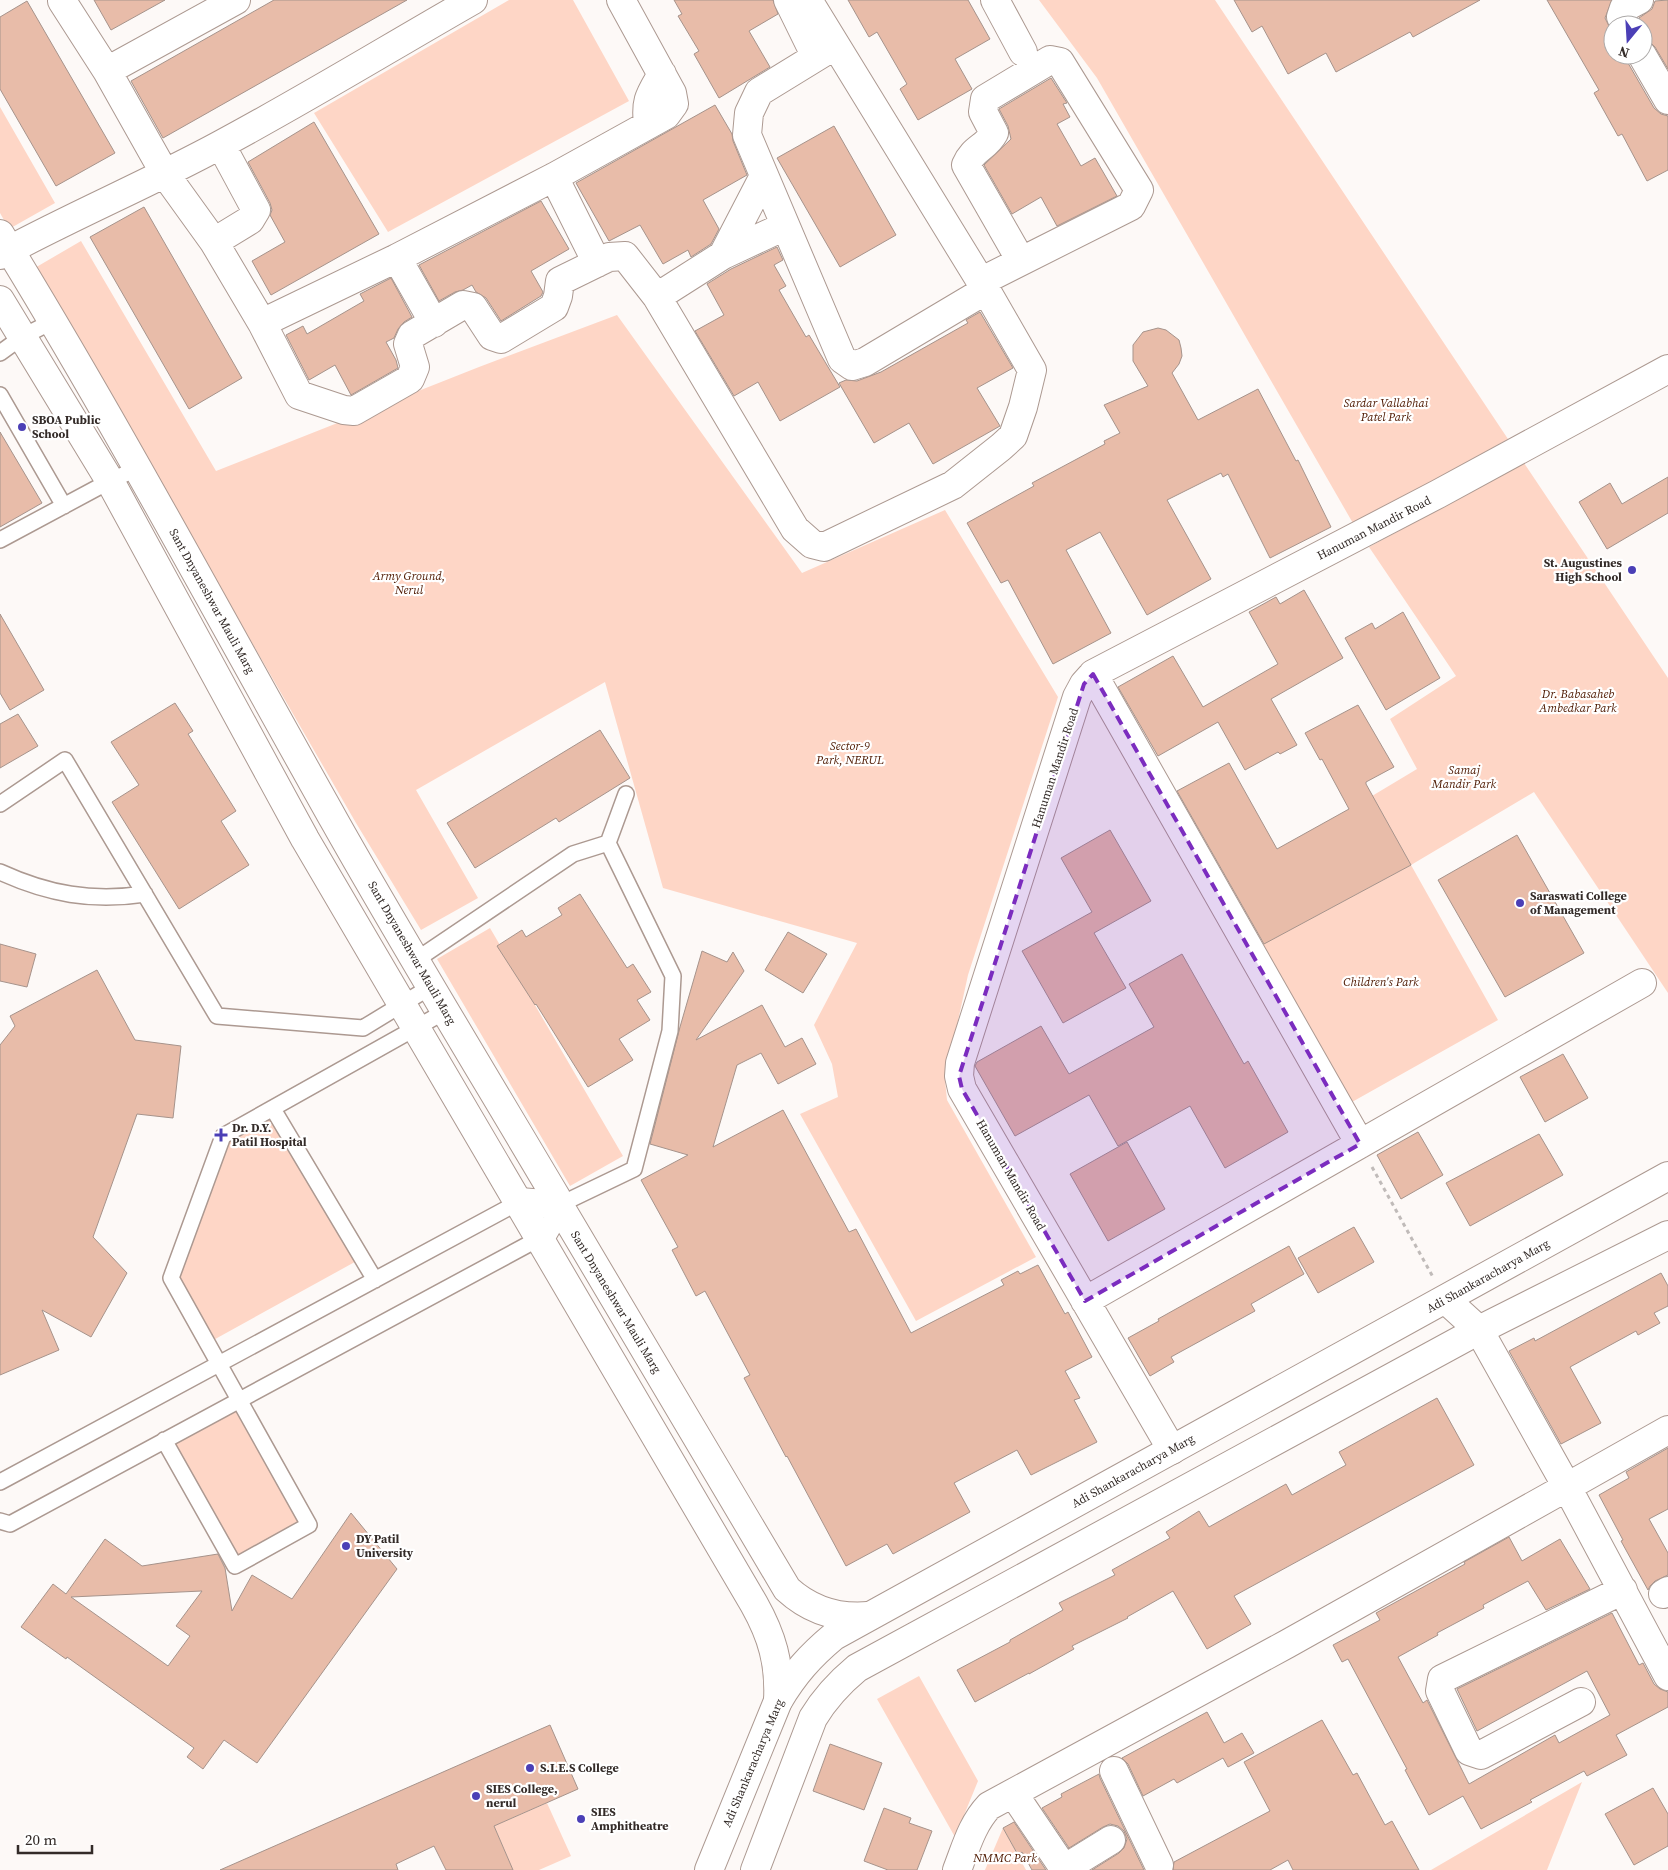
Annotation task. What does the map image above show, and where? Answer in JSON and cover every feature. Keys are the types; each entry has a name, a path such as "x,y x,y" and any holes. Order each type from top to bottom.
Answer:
{"street":[{"path":"108,71 236,0"},
{"path":"3,246 69,219 165,174 221,145 473,0"},
{"path":"262,323 397,258 554,177 666,115 674,104 672,93 621,0"},
{"path":"62,1 108,71 165,174 214,242 262,323 299,395 344,410 354,411 410,379 415,367 408,344 412,335 463,305 472,307 492,336 501,339 554,308 560,281 609,257 624,256 657,297 795,529 812,544 824,547 953,485 1013,436 1023,407 1032,370 983,286 825,51 788,0"},
{"path":"995,0 1023,52"},
{"path":"1622,15 1624,8 1639,0"},
{"path":"817,3 825,51"},
{"path":"825,51 759,92 749,113 747,135 842,359 852,366 865,362 1020,262 1131,206 1139,190 1060,62 1050,60 986,99 983,112 994,132 989,141 970,154 966,165 1020,262"},
{"path":"1648,65 1668,100"},
{"path":"214,242 250,220 256,210 221,145"},
{"path":"723,255 764,176"},
{"path":"554,177 597,263"},
{"path":"657,297 723,255 785,226"},
{"name":"Sant Dnyaneshwar Mauli Marg","path":"3,246 53,321 138,468 336,824 787,1589 807,1605 821,1611 838,1616 869,1616"},
{"path":"397,258 434,322"},
{"path":"0,300 11,345 110,481 305,839 762,1617 778,1666 778,1700"},
{"name":"Hanuman Mandir Road","path":"1172,1450 962,1089 959,1076 960,1063 1077,697 1084,684 1093,674 1438,494 1668,369"},
{"path":"1093,674 1360,1144"},
{"path":"305,839 336,824"},
{"path":"1085,1302 1642,983"},
{"name":"Adi Shankaracharya Marg","path":"709,1870 778,1700 793,1676 813,1653 834,1636 1668,1176"},
{"path":"519,1202 559,1205 540,1238"},
{"path":"756,1870 812,1718 825,1698 857,1668 1479,1330 1668,1235"},
{"path":"1446,1300 1479,1330 1568,1487 1668,1676"},
{"path":"957,1870 973,1827 990,1806 1287,1644 1668,1430"},
{"path":"1581,1702 1480,1754 1469,1751 1440,1691 1442,1679 1623,1590"},
{"path":"1114,1771 1159,1865"},
{"path":"1013,1793 1065,1870 1111,1840"}],"lane":[{"path":"11,345 53,321"},
{"path":"0,395 64,506"},
{"path":"0,540 138,468"},
{"path":"0,804 65,760 216,1016 364,1028 409,1016 446,1011"},
{"path":"559,1205 634,1170 670,1031 673,976 608,843 626,794"},
{"path":"416,960 573,854 608,843"},
{"path":"0,872 22,882 48,890 88,897 117,898 145,894"},
{"path":"164,1440 235,1566 309,1526 171,1278 223,1136 273,1109 409,1016 432,986"},
{"path":"273,1109 375,1280"},
{"path":"0,1482 519,1202"},
{"path":"0,1521 10,1524 540,1238"}],"path":[{"path":"1360,1144 1446,1300"}],"highlighted area":[{"path":"1093,674 1360,1144 1085,1301 962,1089 959,1076 1084,684"}],"green space":[{"path":"509,0 573,0 629,101 388,232 314,113"},
{"name":"Sardar Vallabhai Patel Park","path":"1039,0 1215,0 1508,439 1354,525 1097,78"},
{"path":"0,107 55,203 9,229 0,213"},
{"path":"81,241 216,471 479,367 617,315 802,573 945,510 1058,697 968,975 945,1080 947,1100 1036,1257 916,1321 800,1114 838,1097 832,1064 814,1025 857,943 663,888 605,682 416,790 478,898 421,930 356,823 169,499 33,269"},
{"name":"Dr. Babasaheb Ambedkar Park","path":"1524,463 1668,678 1668,993 1534,792 1411,865 1372,796 1417,769 1390,719 1456,676 1369,547"},
{"name":"Children's Park","path":"1411,865 1498,1020 1352,1102 1263,944"},
{"path":"490,928 623,1156 570,1186 437,959"},
{"path":"273,1109 362,1258 208,1343 171,1278 223,1136"},
{"path":"240,1400 309,1525 235,1566 164,1440"},
{"path":"919,1676 978,1781 955,1837 877,1699"},
{"path":"1582,1782 1547,1870 1431,1870"},
{"path":"547,1803 571,1856 539,1870 513,1870 494,1826"},
{"name":"NMMC Park","path":"1003,1828 1026,1870 985,1870"}],"building":[{"path":"94,0 165,0 111,30"},
{"path":"274,0 407,0 163,138 131,81"},
{"path":"674,0 773,0 778,14 749,31 770,67 719,98 694,54 699,51 678,16 682,14"},
{"path":"848,0 968,0 990,39 955,59 972,89 918,120 900,89 907,84 877,32 869,37"},
{"path":"1234,0 1480,0 1413,37 1410,32 1336,72 1326,53 1288,74 1262,26 1252,32"},
{"path":"1547,0 1612,0 1606,15 1603,15 1603,65 1629,65 1654,108 1661,114 1668,116 1668,170 1647,181 1622,134 1618,136 1594,93 1599,90"},
{"path":"1668,0 1668,69 1653,45 1653,15 1643,15 1652,9 1655,1"},
{"path":"27,1 115,153 56,186 0,89 0,17"},
{"path":"1051,78 1067,103 1063,104 1070,117 1057,124 1081,166 1095,158 1117,196 1057,226 1041,197 1012,214 984,165 1011,139 1008,126 999,109"},
{"path":"715,105 732,134 747,175 703,200 719,229 711,244 691,257 688,250 663,264 640,225 609,241 576,183"},
{"path":"314,122 379,234 271,295 252,261 285,242 270,215 272,210 270,203 248,162"},
{"path":"834,126 896,235 840,267 777,158"},
{"path":"541,201 569,249 531,271 543,292 541,296 501,321 486,298 476,292 472,285 439,301 419,265"},
{"path":"144,207 242,378 189,409 90,237"},
{"path":"777,247 783,260 774,265 786,286 779,290 806,337 809,335 840,387 780,421 758,382 734,396 695,331 724,315 707,284 731,269"},
{"path":"391,278 412,317 398,329 394,338 386,342 396,360 398,368 351,395 335,365 309,380 286,335 303,326 307,334 364,301 360,294"},
{"path":"980,312 1013,368 977,388 1000,426 933,464 909,423 874,443 839,383 846,380 857,381 881,372 968,323 966,320"},
{"path":"1158,328 1166,330 1179,340 1182,356 1172,373 1198,420 1258,389 1296,461 1298,460 1331,527 1270,558 1228,474 1223,477 1221,473 1167,500 1211,579 1147,615 1100,532 1066,550 1111,633 1053,664 1008,580 1001,583 967,523 1034,486 1032,483 1105,444 1104,441 1120,433 1104,405 1148,386 1133,361 1133,345 1143,332"},
{"path":"0,432 42,503 0,527"},
{"path":"1668,477 1668,513 1607,549 1579,502 1610,483 1622,504"},
{"path":"1304,590 1343,658 1271,699 1297,745 1280,754 1278,752 1245,770 1218,722 1158,756 1118,687 1173,656 1203,707 1278,664 1249,612 1276,597 1280,604"},
{"path":"1403,612 1440,678 1386,710 1345,638 1372,623 1375,629"},
{"path":"0,614 44,690 10,710 0,693"},
{"path":"175,703 193,731 188,734 236,811 221,821 249,865 179,909 112,802 139,785 111,742"},
{"path":"1358,705 1394,767 1366,782 1366,784 1411,865 1264,944 1177,791 1229,763 1277,849 1349,809 1322,759 1320,760 1305,733"},
{"path":"18,714 38,746 0,768 0,724"},
{"path":"600,730 630,778 559,822 556,818 475,868 447,823"},
{"path":"1110,830 1151,901 1094,933 1126,988 1063,1023 1022,951 1092,912 1061,858"},
{"path":"1517,835 1584,953 1505,997 1438,880"},
{"path":"580,894 627,968 633,964 651,992 637,1000 650,1020 619,1039 633,1060 588,1087 497,946 522,930 526,937 562,915 558,908"},
{"path":"788,932 827,954 803,993 765,970"},
{"path":"0,944 36,954 27,987 0,981"},
{"path":"702,951 727,962 733,952 744,971 696,1040 762,1005 785,1047 802,1038 816,1064 778,1084 761,1053 737,1065 713,1147 783,1110 849,1232 856,1229 911,1333 1004,1285 1001,1280 1018,1271 1020,1274 1038,1265 1065,1314 1068,1312 1092,1357 1065,1371 1080,1398 1074,1400 1097,1442 1031,1475 1017,1450 954,1483 970,1512 893,1554 887,1544 846,1566 744,1378 750,1375 705,1291 696,1296 672,1250 678,1247 641,1180 688,1155 650,1144"},
{"path":"1182,954 1244,1064 1248,1061 1288,1132 1225,1168 1190,1106 1118,1146 1089,1095 1015,1136 975,1066 977,1062 1041,1026 1069,1074 1154,1027 1129,984"},
{"path":"97,970 135,1040 181,1046 173,1118 137,1114 93,1237 127,1273 91,1337 42,1310 59,1350 0,1375 0,1045 15,1026 10,1016"},
{"path":"1563,1054 1588,1098 1545,1122 1520,1077"},
{"path":"1418,1132 1443,1175 1401,1199 1377,1155"},
{"path":"1539,1134 1563,1175 1470,1226 1446,1183"},
{"path":"1127,1142 1165,1209 1108,1241 1070,1174"},
{"path":"1354,1227 1374,1262 1318,1293 1298,1258"},
{"path":"1289,1246 1304,1274 1251,1304 1255,1311 1171,1357 1174,1362 1150,1376 1128,1338 1159,1321 1158,1319"},
{"path":"1661,1273 1668,1286 1668,1306 1654,1313 1660,1323 1638,1335 1636,1331 1570,1367 1601,1423 1561,1444 1509,1351 1534,1338 1535,1341"},
{"path":"1437,1398 1474,1465 1234,1596 1251,1624 1207,1649 1173,1591 1128,1618 1072,1646 1074,1649 975,1702 957,1670 1010,1642 1010,1640 1063,1610 1059,1603 1115,1575 1112,1570 1170,1538 1166,1532 1199,1511 1209,1527 1286,1484 1292,1495 1346,1465 1339,1452"},
{"path":"1668,1448 1668,1509 1649,1519 1668,1553 1668,1575 1655,1581 1648,1590 1621,1541 1623,1540 1599,1495 1629,1478 1626,1472"},
{"path":"351,1513 397,1569 257,1763 224,1740 203,1769 187,1757 194,1748 67,1657 66,1659 21,1627 53,1584 66,1594 105,1539 142,1566 218,1554 225,1568 232,1611 252,1575 292,1599","holes":["202,1591 176,1626 190,1636 168,1666 71,1597"]},
{"path":"1509,1537 1522,1561 1560,1539 1590,1589 1546,1610 1528,1581 1483,1605 1484,1608 1437,1633 1438,1635 1398,1657 1423,1703 1427,1700 1469,1784 1555,1735 1559,1743 1610,1715 1587,1671 1477,1731 1457,1689 1612,1613 1639,1665 1643,1663 1654,1684 1668,1692 1668,1707 1616,1735 1627,1755 1587,1776 1584,1771 1481,1829 1463,1796 1429,1815 1405,1770 1407,1769 1348,1659 1342,1662 1333,1645 1380,1620 1376,1613 1465,1564 1464,1562"},
{"path":"1207,1712 1224,1743 1242,1733 1254,1753 1228,1767 1223,1758 1177,1783 1174,1779 1143,1796 1128,1764 1122,1758"},
{"path":"1322,1720 1353,1775 1357,1773 1385,1825 1392,1821 1419,1870 1293,1870 1288,1860 1270,1870 1173,1870 1174,1862 1270,1811 1244,1762"},
{"name":"SIES College, nerul","path":"550,1725 578,1789 494,1826 513,1870 446,1870 434,1846 396,1864 398,1870 220,1870"},
{"path":"830,1744 882,1763 864,1810 813,1791"},
{"path":"1099,1774 1144,1870 1092,1870 1124,1848 1127,1839 1124,1831 1118,1826 1110,1824 1069,1848 1042,1808 1062,1797 1061,1794"},
{"path":"1653,1788 1668,1814 1668,1846 1634,1865 1605,1814"},
{"path":"884,1808 911,1818 909,1823 932,1831 917,1870 888,1870 864,1861"},
{"path":"1014,1822 1046,1870 1032,1870 1022,1852 1018,1855 1003,1828"}],"place":[{"name":"SBOA Public School","path":"22,427"},
{"name":"St. Augustines High School","path":"1632,570"},
{"name":"Saraswati College of Management","path":"1520,903"},
{"name":"Dr. D.Y. Patil Hospital","path":"221,1135"},
{"name":"DY Patil University","path":"346,1546"},
{"name":"S.I.E.S College","path":"530,1768"},
{"name":"SIES College, nerul","path":"476,1796"},
{"name":"SIES Amphitheatre","path":"581,1819"}],"park label":[{"name":"Army Ground, Nerul","path":"409,583"},
{"name":"Sector-9 Park, NERUL","path":"850,753"},
{"name":"Samaj Mandir Park","path":"1464,777"}]}
